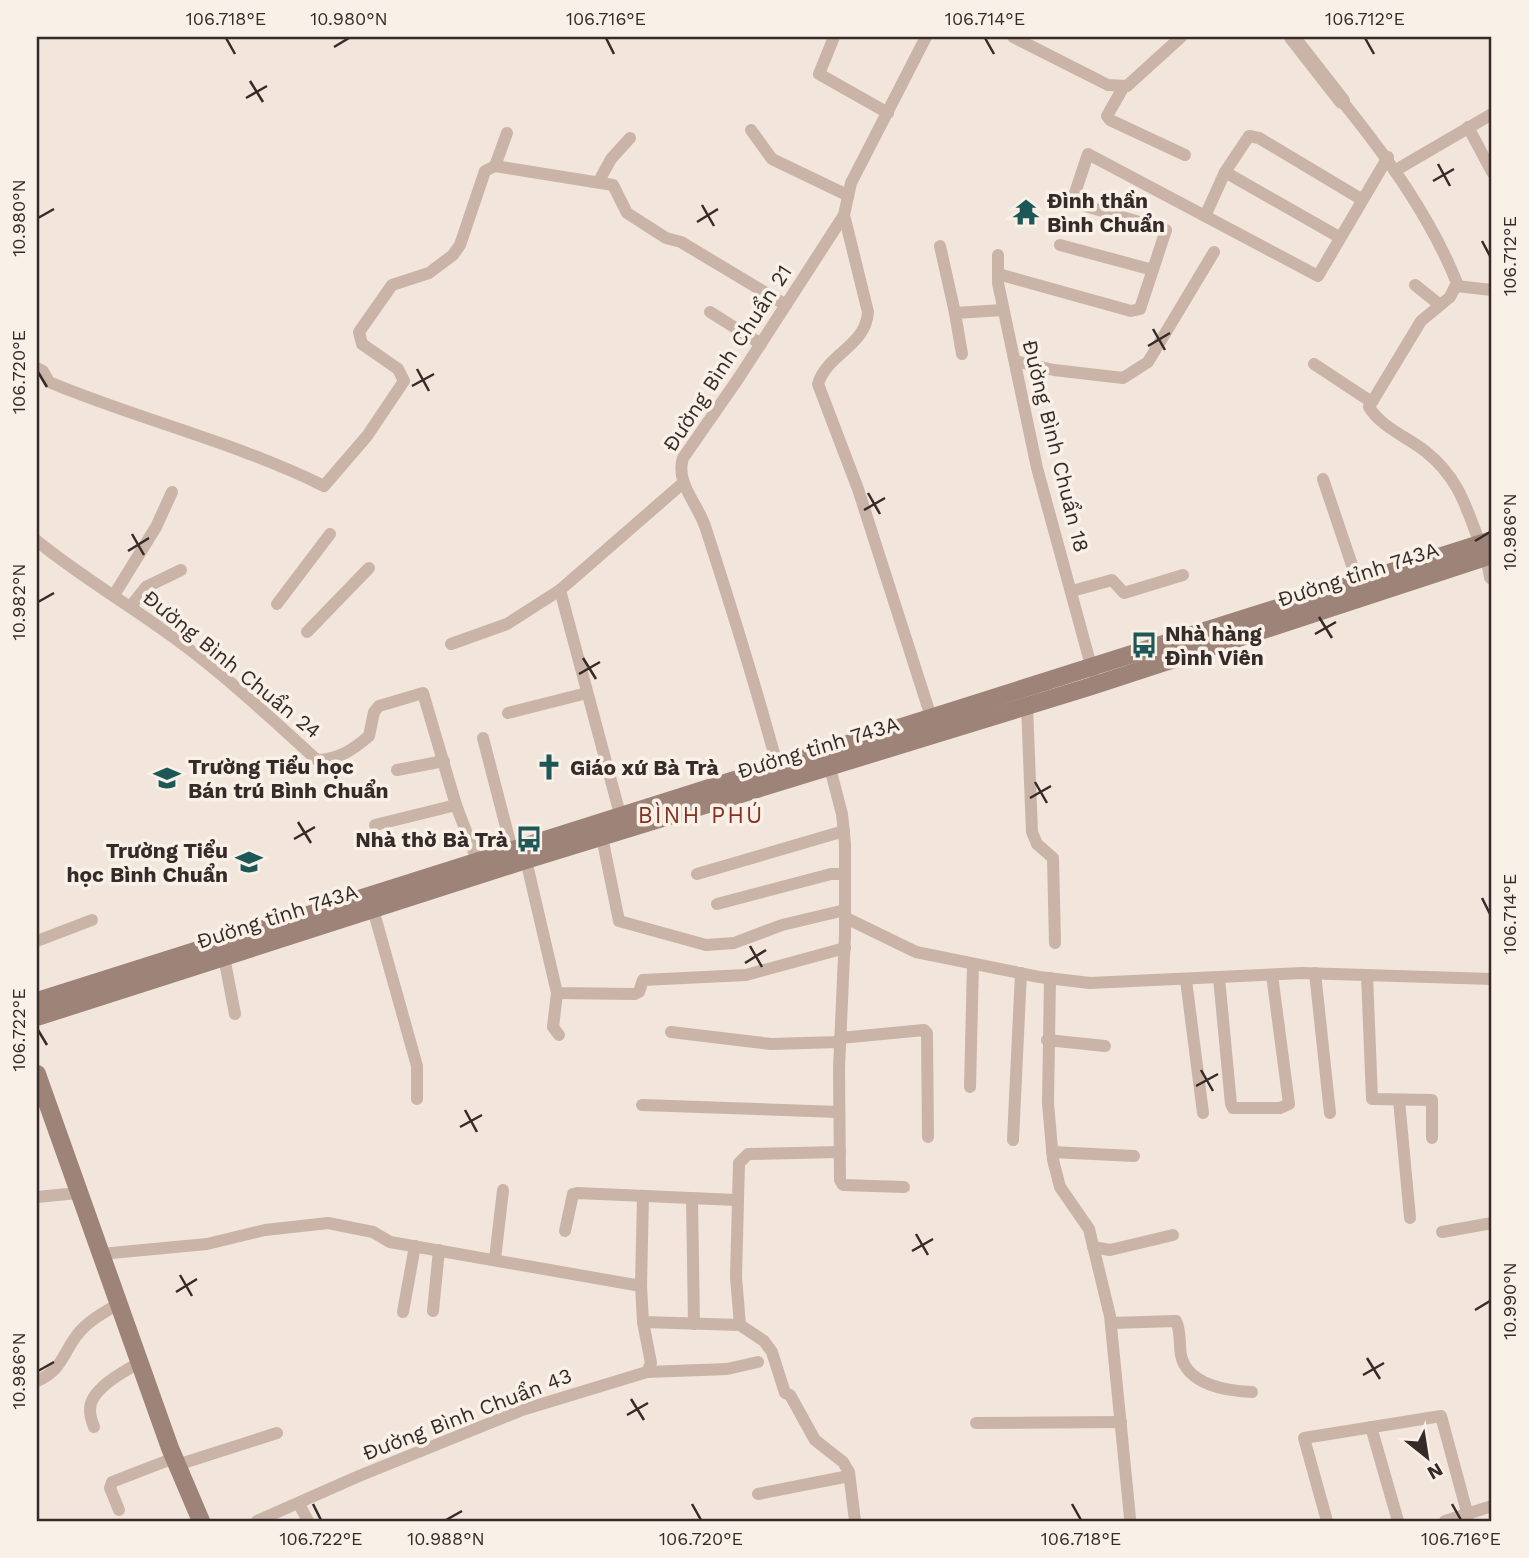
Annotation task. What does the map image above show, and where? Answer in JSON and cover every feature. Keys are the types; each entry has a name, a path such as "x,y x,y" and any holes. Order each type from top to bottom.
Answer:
{"main road":[{"name":"Đường tỉnh 743A","path":"545,847 601,837 1027,706 1093,677 1358,583 1488,549"},
{"name":"Đường tỉnh 743A","path":"37,1017 373,909 621,818 932,720 1093,677 1488,549"},
{"name":"Đường tỉnh 743A","path":"37,1001 477,860 519,855"},
{"path":"37,1073 139,1363 175,1461 201,1521"}],"street":[{"path":"834,37 819,74 888,113"},
{"path":"926,37 847,195 844,215 867,312 867,323 863,332 825,369 818,384 858,489 932,720"},
{"path":"1013,37 1108,85 1124,86"},
{"path":"1181,37 1124,86 1107,116 1110,120 1185,155"},
{"path":"1292,37 1396,170 1445,253 1456,286"},
{"path":"1396,170 1492,114"},
{"path":"1468,127 1492,172"},
{"path":"751,130 772,159 847,195"},
{"path":"495,166 507,133"},
{"path":"1206,214 1225,172 1249,136 1259,138 1361,199"},
{"path":"599,181 611,159 630,138"},
{"path":"998,274 1131,311 1140,309 1166,230 1072,202 1088,154 1206,214 1318,276 1361,199 1388,158"},
{"path":"37,368 43,370 49,383 116,410 243,449 324,486 367,436 404,381 398,369 362,344 359,332 392,285 429,273 453,255 460,244 485,171 495,166 613,185 627,213 786,304"},
{"path":"1225,172 1339,237"},
{"name":"Đường Bình Chuẩn 21","path":"778,768 716,559 697,505 683,483 679,469 682,458 761,344 844,215"},
{"path":"1060,245 1153,270"},
{"path":"940,246 962,354"},
{"path":"1015,361 1054,370 1123,378 1133,373 1148,362 1214,252"},
{"name":"Đường Bình Chuẩn 18","path":"998,255 1003,310 1037,468 1093,677"},
{"path":"1415,285 1440,305"},
{"path":"1456,286 1492,290"},
{"path":"1456,286 1440,305 1421,320 1370,401 1372,413 1426,452 1453,478 1488,549 1492,577"},
{"path":"955,313 1003,310"},
{"path":"710,313 761,344"},
{"path":"1314,364 1370,401"},
{"path":"1323,479 1358,583"},
{"path":"451,644 507,624 560,590 683,483"},
{"path":"114,594 156,527 172,492"},
{"path":"277,604 330,534"},
{"name":"Đường Bình Chuẩn 24","path":"37,541 66,565 114,594 177,640 317,760 329,760 345,753 369,736 374,712 379,706 423,694 456,805 477,860"},
{"path":"307,632 369,568"},
{"path":"131,606 146,587 181,570"},
{"path":"1072,591 1112,580 1124,593 1182,575"},
{"path":"560,590 621,818"},
{"path":"508,712 587,694"},
{"path":"1027,706 1033,837 1053,858 1055,943"},
{"path":"483,738 557,993 553,1027 559,1035"},
{"path":"397,770 443,761"},
{"path":"830,768 844,831 845,948 840,1040 840,1180 843,1185 904,1187"},
{"path":"375,825 456,805"},
{"path":"697,874 844,831"},
{"path":"601,837 619,921 690,943 734,943 782,925 845,914 916,952 1021,973 1090,983 1315,973 1492,979"},
{"path":"717,904 831,874 845,874"},
{"path":"373,909 417,1066 417,1099"},
{"path":"37,941 92,920"},
{"path":"557,993 638,993 643,980 746,975 845,948"},
{"path":"224,957 235,1014"},
{"path":"970,1087 973,964"},
{"path":"1013,1140 1021,973"},
{"path":"1315,973 1331,1113"},
{"path":"1219,978 1231,1104 1233,1108 1280,1108 1289,1104 1272,975"},
{"path":"1367,975 1373,1099 1432,1100 1432,1138"},
{"path":"1050,978 1047,1040 1052,1152 1060,1187 1089,1229 1111,1323 1130,1518"},
{"path":"1186,980 1203,1113"},
{"path":"671,1032 771,1044 840,1040 924,1030 927,1033 928,1136"},
{"path":"1047,1040 1105,1046"},
{"path":"1399,1100 1410,1218"},
{"path":"642,1105 839,1112"},
{"path":"740,1325 736,1276 739,1163 748,1154 840,1152"},
{"path":"1052,1152 1134,1156"},
{"path":"495,1259 503,1190"},
{"path":"37,1197 78,1193"},
{"path":"565,1231 573,1194 736,1200"},
{"path":"643,1196 640,1286 643,1322 651,1363 647,1371"},
{"path":"692,1198 694,1324"},
{"path":"101,1254 207,1244 265,1230 328,1223 373,1232 390,1242 640,1286"},
{"path":"1442,1232 1492,1223"},
{"path":"1093,1247 1110,1250 1172,1235"},
{"path":"403,1312 415,1246"},
{"path":"433,1311 439,1250"},
{"path":"37,1381 52,1374 76,1336 93,1319 118,1304"},
{"path":"1111,1323 1176,1321 1182,1359 1192,1374 1230,1391 1252,1392"},
{"path":"643,1322 740,1325 764,1341 772,1352 785,1393 790,1395 815,1440 843,1462 849,1475 855,1521"},
{"name":"Đường Bình Chuẩn 43","path":"257,1521 522,1410 647,1371 727,1369 758,1362"},
{"path":"94,1427 89,1409 93,1398 122,1371 139,1363"},
{"path":"1327,1521 1304,1438 1441,1416 1468,1516"},
{"path":"976,1423 1121,1422"},
{"path":"1371,1427 1398,1521"},
{"path":"119,1510 110,1488 112,1482 175,1461 277,1433"},
{"path":"758,1494 849,1475"},
{"path":"299,1504 308,1521"},
{"path":"1445,1521 1468,1516 1492,1506"}],"place":[{"name":"Đình thần Bình Chuẩn","path":"1026,212"},
{"name":"Nhà hàng Đình Viên","path":"1144,645"},
{"name":"Giáo xứ Bà Trà","path":"549,767"},
{"name":"Trường Tiểu học Bán trú Bình Chuẩn","path":"167,778"},
{"name":"Nhà thờ Bà Trà","path":"529,839"},
{"name":"Trường Tiểu học Bình Chuẩn","path":"249,862"}],"district":[{"name":"BÌNH PHÚ","path":"701,815"}]}
